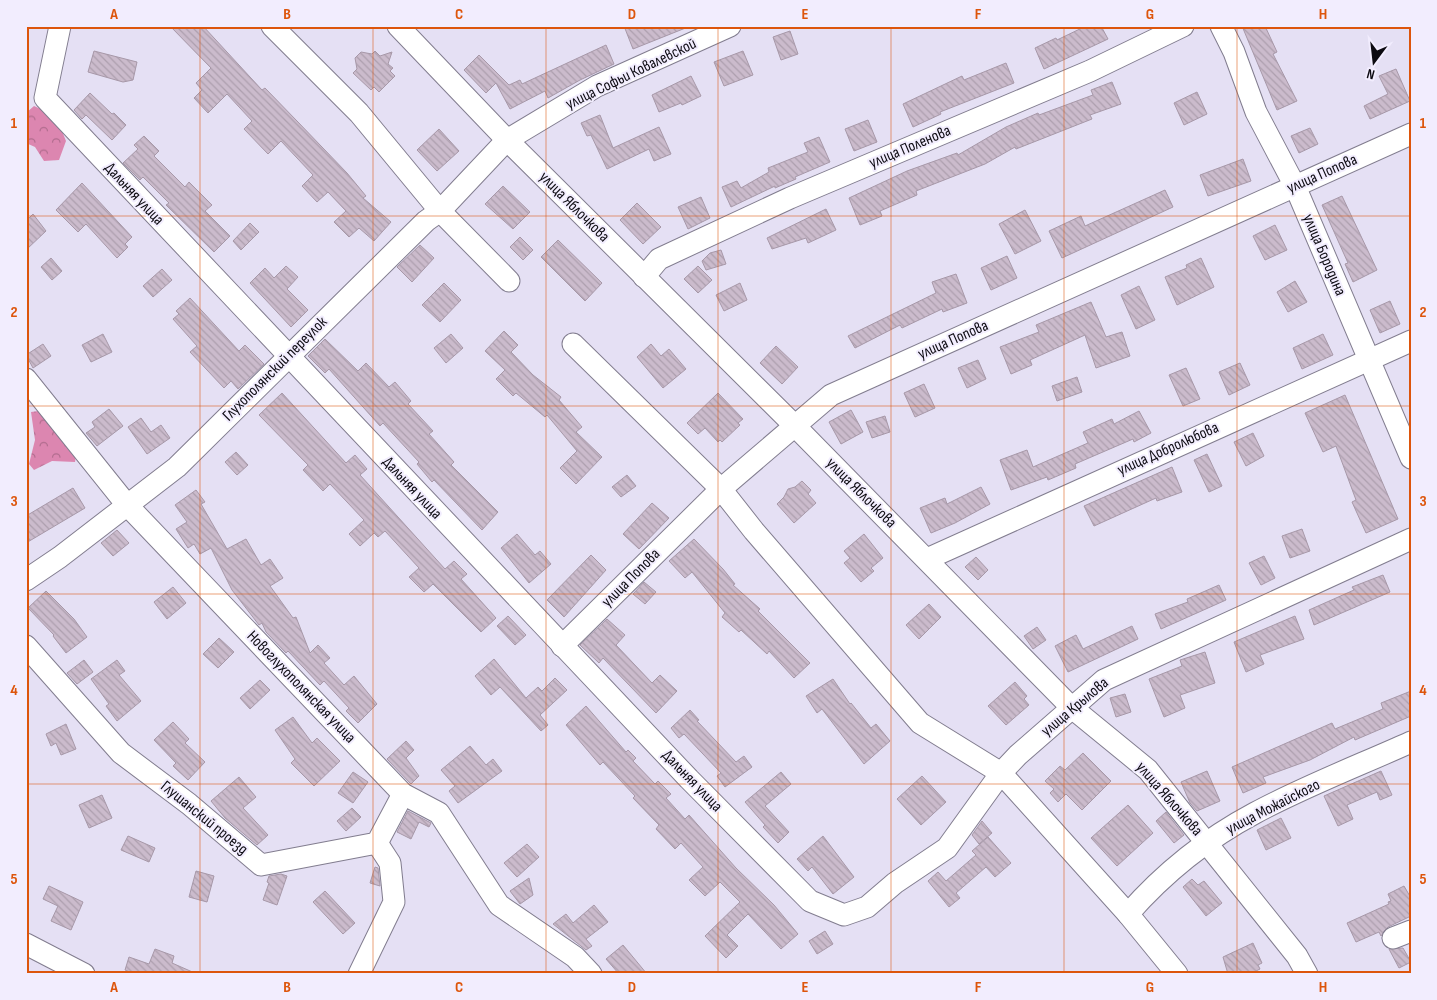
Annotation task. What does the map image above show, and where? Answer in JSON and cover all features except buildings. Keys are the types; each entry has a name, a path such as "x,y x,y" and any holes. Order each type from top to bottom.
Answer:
{"street":[{"name":"Дальняя улица","path":"60,26 45,98 562,646 810,901 844,915"},
{"path":"272,26 359,113 440,211 509,281"},
{"name":"улица Яблочкова","path":"398,26 507,140 794,425 1071,707 1148,770 1297,956 1307,974"},
{"name":"улица Софьи Ковалевской","path":"507,140 597,86 730,26"},
{"name":"улица Поленова","path":"644,277 659,259 790,198 1090,71 1183,26"},
{"name":"улица Бородина","path":"1221,26 1234,52 1256,112 1295,186 1411,458"},
{"name":"улица Попова","path":"562,646 721,488 831,395 1411,134"},
{"name":"Глухополянский переулок","path":"26,580 60,557 177,466 287,356 426,222 440,211 507,140"},
{"name":"улица Добролюбова","path":"927,559 1411,341"},
{"path":"573,344 721,488 754,530 920,723 1001,774 1128,914 1177,974"},
{"name":"Новоглухополянская улица","path":"26,379 127,506 403,794 438,813 499,905 575,957 591,974"},
{"name":"улица Крылова","path":"844,915 867,907 895,882 947,848 1001,774 1071,707 1104,680 1411,540"},
{"name":"Глушанский проезд","path":"26,646 121,753 189,804 261,865 377,843"},
{"name":"улица Можайского","path":"1128,914 1143,897 1206,843 1255,812 1411,742"},
{"path":"359,974 394,902 390,863 377,843 403,794"},
{"path":"26,944 84,974"}],"green space":[{"path":"34,106 56,116 66,141 59,160 44,161 35,147 26,143 26,113"},
{"path":"46,410 77,449 75,462 52,461 34,470 29,464 35,440 31,412"}]}
